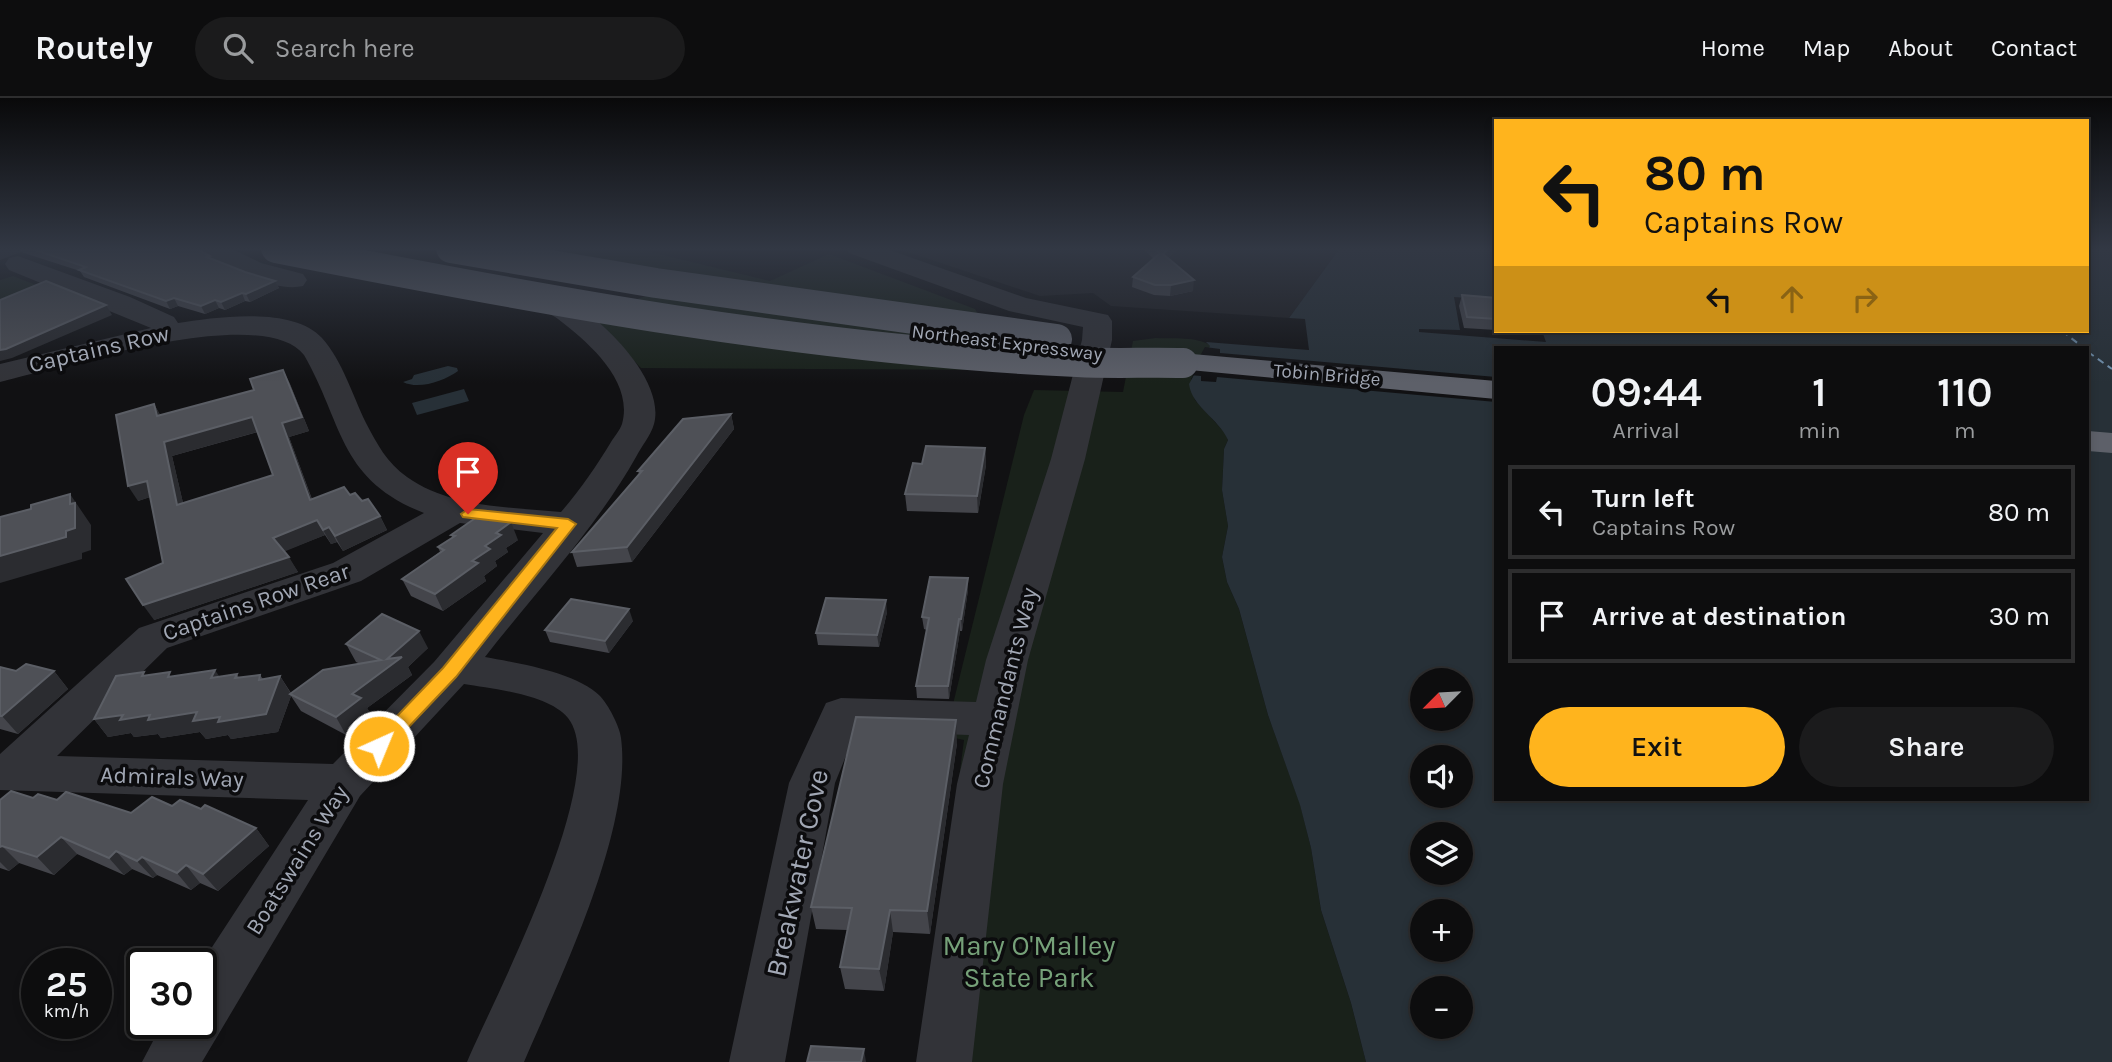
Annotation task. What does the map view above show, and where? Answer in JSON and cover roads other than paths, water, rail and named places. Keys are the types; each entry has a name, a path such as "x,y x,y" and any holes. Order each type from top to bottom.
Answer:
{"highway":[{"path":"525,293 869,346 1064,362 1171,361"},
{"name":"Northeast Expressway","path":"648,293 816,318 1171,361"},
{"path":"729,293 1023,333 1171,361"},
{"name":"Tobin Bridge","path":"1171,361 1494,390"},
{"path":"2089,441 2112,443"}],"street":[{"path":"89,293 120,303 164,323"},
{"name":"Boatswains Way","path":"217,986 344,783 454,667 603,484 638,424 638,402 628,372 596,335 565,310 514,293"},
{"name":"Commandants Way","path":"944,1062 980,784 1007,660 1068,459 1097,340 1098,321 1019,305 985,293"},
{"name":"Captains Row","path":"0,373 168,332 236,324 277,328 304,337 321,360 374,467 409,496 468,514 568,524"},
{"name":"Captains Row Rear","path":"5,772 153,638 347,572 456,510"},
{"path":"454,667 548,687 587,709 598,728 600,771 593,819 579,865 495,1062"},
{"name":"Breakwater Cove","path":"757,1062 812,783 841,714 994,719"},
{"name":"Admirals Way","path":"5,772 344,783"},
{"path":"170,1062 185,1039"}],"park label":[{"name":"Mary O'Malley State Park","path":"1029,961"}]}
